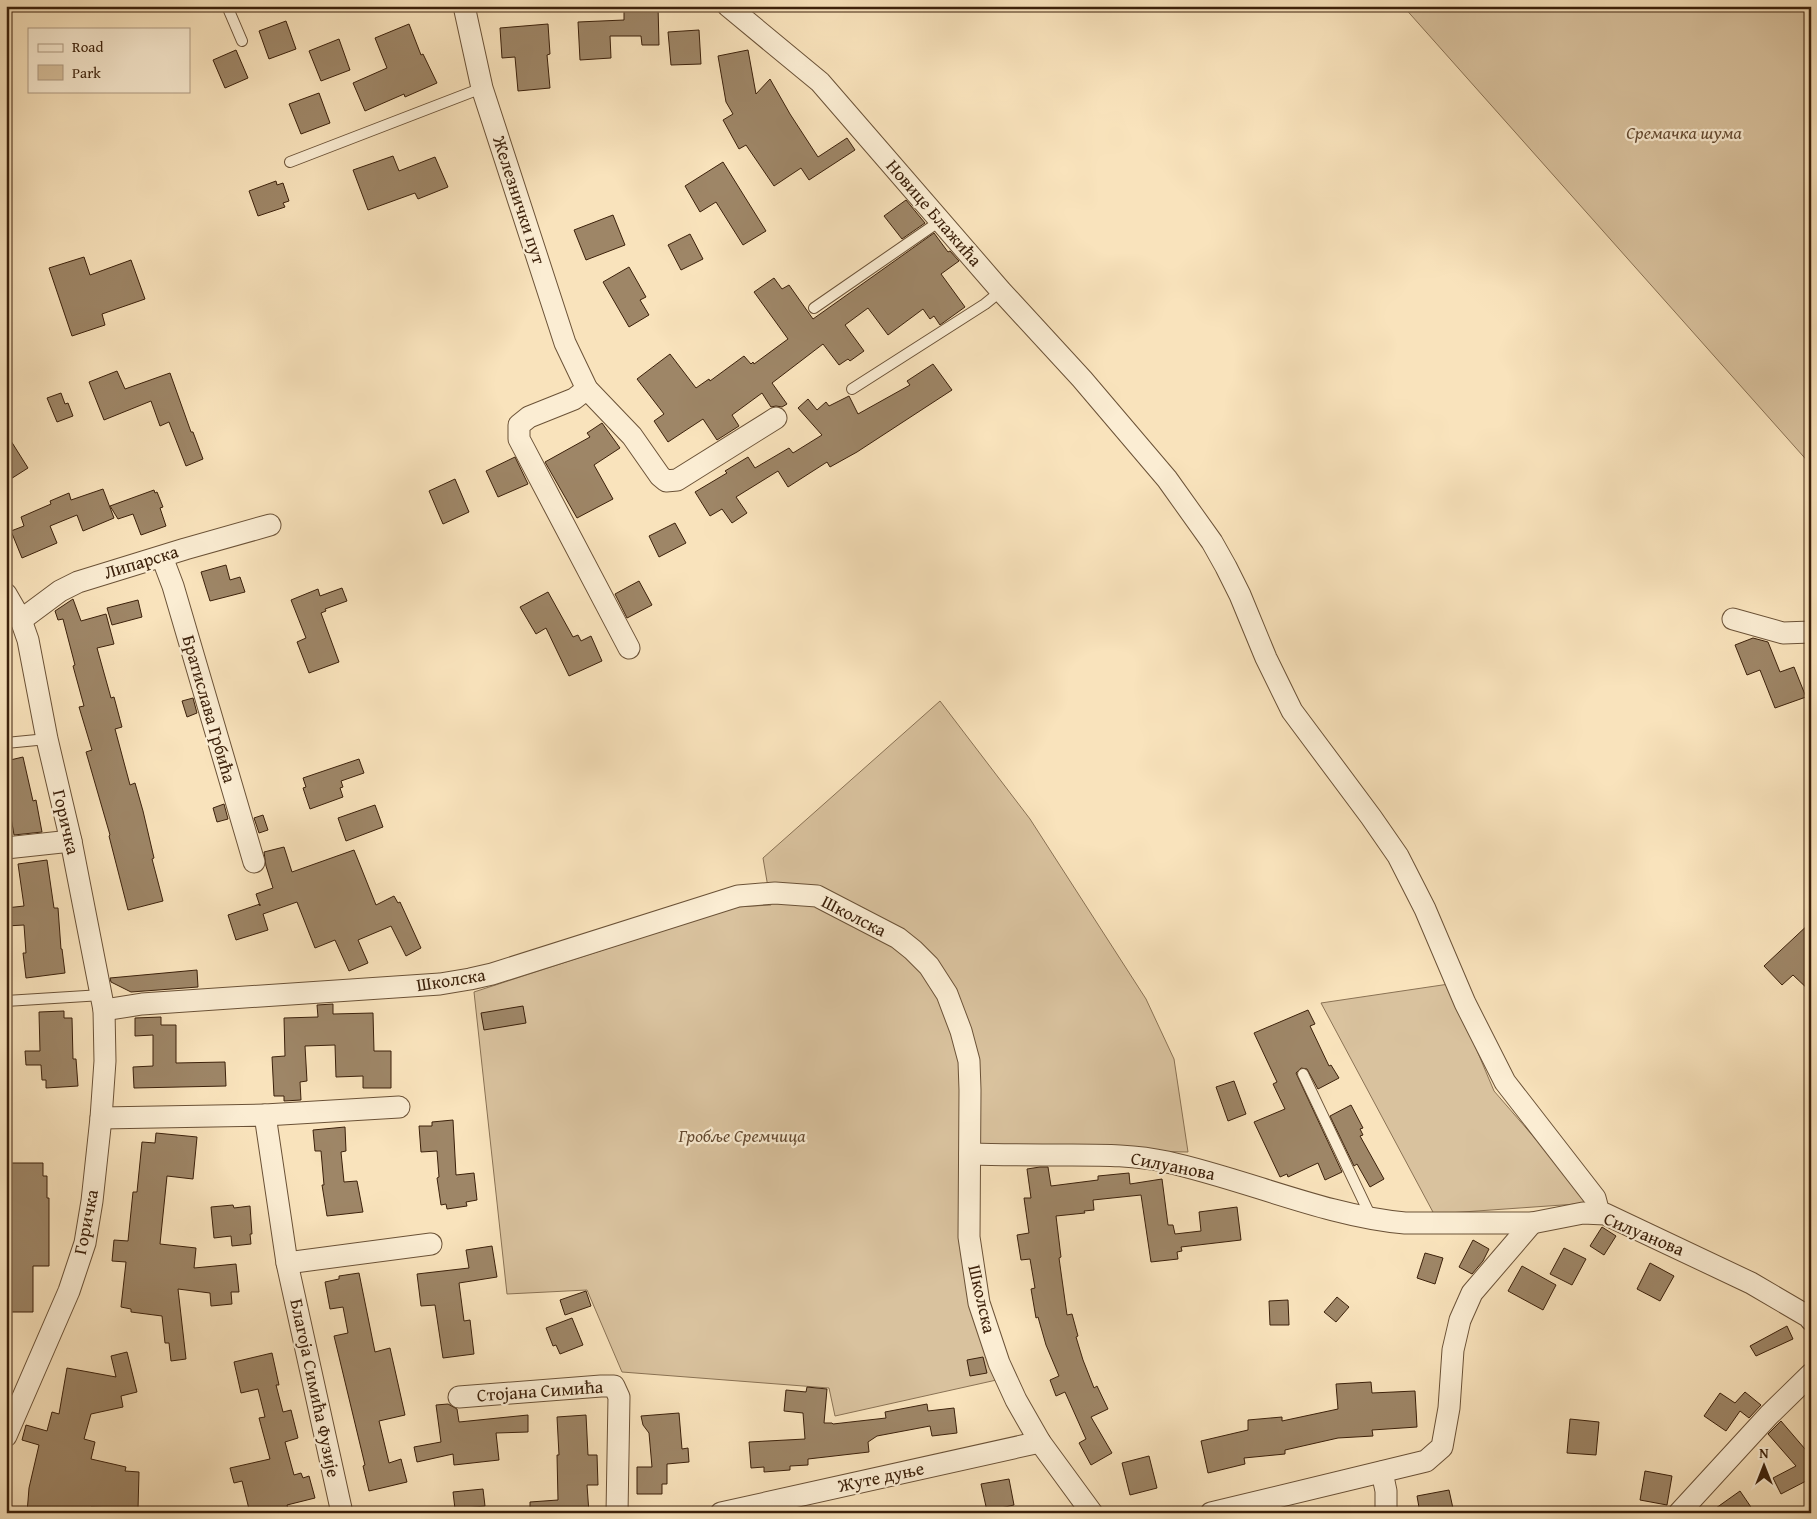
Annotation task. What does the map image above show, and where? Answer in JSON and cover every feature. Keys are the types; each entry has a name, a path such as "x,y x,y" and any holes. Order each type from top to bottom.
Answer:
{"street":[{"name":"Новице Блажића","path":"728,6 820,82 1001,291 1082,379 1167,479 1212,542 1240,595 1266,658 1292,711 1390,844 1425,909 1465,1003 1496,1065 1517,1098 1595,1198 1599,1213"},
{"name":"Железнички пут","path":"468,7 482,88 565,342 587,389 632,436 656,471 666,481 677,480 776,418"},
{"path":"587,389 574,399 529,417 519,425 519,439 629,648"},
{"name":"Липарска","path":"21,620 60,591 78,582 270,525"},
{"name":"Братислава Грбића","path":"162,557 174,586 254,862"},
{"name":"Горичка","path":"6,594 21,620 28,640 47,738 71,841 103,1002 105,1061 92,1201 85,1243 69,1291 6,1436"},
{"path":"1733,619 1783,633 1811,632"},
{"path":"6,848 71,841"},
{"name":"Школска","path":"103,1002 142,1004 440,984 492,974 738,896 775,893 817,896 898,938 930,966 947,994 961,1031 968,1061 970,1090 969,1237 979,1303 1007,1381 1040,1442 1092,1513"},
{"path":"101,1118 265,1116 399,1106"},
{"name":"Благоја Симића Фузије","path":"265,1116 288,1263 342,1513"},
{"name":"Силуанова","path":"970,1154 1122,1156 1164,1161 1206,1170 1339,1211 1389,1222 1532,1222 1583,1213 1605,1214 1751,1283 1810,1317"},
{"path":"1211,1513 1426,1460 1442,1447 1449,1408 1453,1350 1460,1320 1472,1293 1532,1222"},
{"path":"288,1263 431,1244"},
{"path":"1679,1513 1811,1374"},
{"name":"Стојана Симића","path":"459,1397 614,1386 618,1397 617,1513"},
{"name":"Жуте дуње","path":"721,1513 1040,1442"},
{"path":"1382,1472 1386,1491 1386,1513"}],"lane":[{"path":"227,6 242,42"},
{"path":"290,162 482,88"},
{"path":"814,308 940,221"},
{"path":"852,389 985,304 1001,291"},
{"path":"6,743 47,738"},
{"path":"6,1001 103,1002"},
{"path":"1302,1074 1371,1217"}],"green space":[{"name":"Сремачка шума","path":"1403,6 1811,6 1811,465"},
{"name":"Гробље Сремчица","path":"940,701 1030,819 1146,999 1174,1059 1188,1152 961,1148 1001,1379 835,1416 829,1388 622,1372 587,1290 507,1294 474,992 735,907 771,905 763,858"},
{"path":"1449,984 1494,1091 1591,1203 1434,1214 1321,1003"}],"building":[{"path":"658,6 659,45 642,45 641,36 610,36 611,58 580,60 578,22 624,20 624,11 631,11 631,7"},
{"path":"286,21 296,49 269,59 259,31"},
{"path":"409,24 421,55 423,54 437,83 405,97 404,94 365,111 353,83 387,68 375,38"},
{"path":"548,24 550,54 547,55 550,88 518,91 515,57 502,58 500,28"},
{"path":"699,30 701,64 671,65 668,32"},
{"path":"339,39 350,70 321,81 309,51"},
{"path":"236,50 248,78 225,88 213,60"},
{"path":"748,50 756,94 770,79 818,157 847,138 855,150 809,180 801,168 774,186 746,145 739,149 723,120 733,114 726,102 718,56"},
{"path":"319,93 330,123 301,134 289,104"},
{"path":"393,156 399,171 435,157 448,187 418,199 415,193 368,210 353,170"},
{"path":"723,162 766,231 743,245 716,202 700,212 685,186"},
{"path":"276,181 277,185 283,183 289,201 283,203 285,207 258,216 249,191"},
{"path":"906,200 925,223 902,239 884,216"},
{"path":"613,215 625,245 586,260 574,230"},
{"path":"934,233 948,252 950,251 959,261 941,274 965,307 940,325 934,316 930,319 923,309 888,335 868,308 845,325 864,351 850,361 848,359 839,365 823,344 772,383 787,404 782,407 771,407 762,393 732,415 739,426 717,440 703,419 668,442 654,421 664,414 637,379 670,354 696,388 709,379 710,381 744,356 751,364 753,362 754,364 788,339 754,292 774,278 782,289 789,285 813,319"},
{"path":"690,234 703,259 681,270 668,245"},
{"path":"84,257 90,275 131,260 145,299 102,314 105,325 72,336 49,268"},
{"path":"629,267 646,297 640,300 649,315 629,327 603,282"},
{"path":"933,364 952,390 857,452 830,467 827,462 788,487 778,471 736,497 747,513 732,523 722,509 710,516 695,492 727,473 725,471 748,457 755,468 789,448 793,453 822,435 798,408 808,399 817,410 826,402 829,406 849,396 858,414 910,385 907,381"},
{"path":"117,371 125,389 170,373 191,432 193,432 203,459 186,466 169,422 160,426 151,401 104,420 89,382"},
{"path":"61,393 65,404 68,403 73,416 57,422 47,398"},
{"path":"602,423 620,448 594,465 613,499 577,518 545,462 590,437 587,433"},
{"path":"6,433 28,468 6,482"},
{"path":"515,457 528,484 498,497 486,471"},
{"path":"455,479 469,512 443,524 429,491"},
{"path":"103,489 114,518 83,531 77,515 50,526 57,543 22,558 11,531 24,526 21,517 51,504 50,501 69,493 71,500"},
{"path":"154,490 155,493 157,492 163,507 160,508 166,526 141,535 133,514 118,519 110,506"},
{"path":"675,523 686,543 659,557 649,536"},
{"path":"226,565 230,580 240,577 245,592 210,601 201,572"},
{"path":"639,581 652,605 627,618 615,594"},
{"path":"342,588 347,601 325,609 326,611 321,613 339,662 309,673 297,642 306,638 291,600 318,589 320,596"},
{"path":"548,592 573,637 578,635 581,641 591,636 602,661 569,676 546,628 536,634 520,607"},
{"path":"73,599 81,621 106,614 114,644 97,648 111,698 114,697 122,727 115,729 130,785 135,783 143,811 154,858 152,859 163,901 128,910 110,835 86,752 92,750 79,707 84,706 73,666 75,665 63,619 58,620 55,611"},
{"path":"138,600 142,617 112,625 107,608"},
{"path":"1753,638 1768,642 1780,672 1794,667 1806,697 1775,708 1760,670 1747,675 1735,645"},
{"path":"193,698 197,713 187,717 182,701"},
{"path":"23,757 33,801 36,800 42,832 14,835 6,788 6,761"},
{"path":"359,759 364,773 341,781 343,787 340,788 343,797 310,809 303,788 306,787 303,778"},
{"path":"224,804 228,819 217,822 213,808"},
{"path":"375,805 383,827 346,841 338,818"},
{"path":"263,815 268,830 259,833 254,818"},
{"path":"284,847 292,872 354,850 376,905 394,896 398,903 400,902 421,948 406,956 391,926 358,940 368,963 349,971 335,940 315,948 297,902 263,914 268,930 236,940 228,915 259,904 256,894 273,888 264,852"},
{"path":"47,860 54,908 58,908 65,973 26,978 23,953 26,953 24,925 6,926 6,908 24,906 18,864"},
{"path":"1811,922 1811,992 1793,975 1782,985 1764,966"},
{"path":"197,970 198,987 131,992 111,982 110,978"},
{"path":"333,1004 333,1014 373,1013 374,1051 391,1051 391,1088 363,1088 363,1076 336,1077 335,1045 305,1046 307,1081 300,1082 301,1100 284,1101 284,1096 274,1096 272,1057 285,1056 284,1018 318,1017 317,1005"},
{"path":"523,1006 526,1023 484,1030 481,1013"},
{"path":"1308,1010 1315,1024 1310,1026 1329,1066 1331,1065 1339,1078 1318,1089 1307,1069 1301,1068 1296,1073 1342,1172 1325,1180 1318,1163 1288,1177 1287,1174 1280,1177 1254,1122 1285,1109 1273,1084 1277,1082 1254,1033"},
{"path":"64,1011 64,1018 72,1018 73,1059 76,1059 78,1086 46,1088 46,1080 42,1080 41,1065 26,1065 25,1051 40,1051 39,1012"},
{"path":"161,1017 161,1025 176,1025 176,1063 225,1062 226,1086 134,1088 133,1067 153,1066 153,1035 135,1036 135,1018"},
{"path":"1234,1081 1246,1114 1228,1121 1216,1087"},
{"path":"1351,1105 1363,1128 1360,1129 1363,1135 1360,1136 1384,1179 1370,1187 1357,1164 1354,1166 1330,1116"},
{"path":"453,1120 456,1175 474,1173 477,1200 466,1202 467,1206 447,1209 446,1204 441,1205 437,1178 439,1177 437,1151 421,1152 419,1126 432,1126 432,1122"},
{"path":"345,1127 346,1151 341,1152 344,1182 357,1181 363,1212 327,1216 322,1185 324,1185 321,1151 315,1151 313,1130"},
{"path":"156,1133 197,1137 193,1179 167,1176 160,1244 196,1248 194,1268 236,1264 239,1292 231,1292 232,1304 211,1306 210,1293 178,1289 186,1359 171,1361 169,1343 165,1343 162,1316 131,1312 131,1309 121,1307 126,1262 112,1261 114,1240 128,1241 133,1192 137,1192 142,1142 155,1143"},
{"path":"6,1163 43,1163 43,1176 47,1176 47,1198 49,1198 49,1266 33,1266 33,1312 6,1312"},
{"path":"1048,1167 1051,1186 1098,1180 1098,1176 1129,1173 1130,1184 1162,1179 1168,1225 1173,1225 1175,1234 1201,1231 1199,1212 1237,1207 1241,1240 1181,1247 1182,1251 1177,1252 1178,1259 1151,1262 1141,1195 1093,1200 1094,1210 1084,1211 1085,1213 1056,1216 1061,1257 1059,1258 1067,1315 1072,1314 1083,1360 1094,1388 1097,1386 1108,1409 1091,1417 1112,1453 1091,1465 1079,1443 1086,1439 1065,1392 1056,1396 1050,1380 1059,1376 1046,1345 1038,1317 1036,1318 1031,1289 1035,1288 1030,1259 1021,1260 1017,1235 1029,1233 1024,1198 1031,1198 1027,1169"},
{"path":"233,1205 234,1208 250,1206 251,1244 232,1246 231,1236 214,1238 211,1207"},
{"path":"1602,1227 1616,1236 1604,1255 1590,1246"},
{"path":"1473,1240 1489,1249 1483,1261 1472,1274 1459,1267"},
{"path":"492,1246 497,1277 459,1283 464,1321 470,1320 474,1354 443,1358 435,1305 421,1306 417,1274 469,1268 466,1250"},
{"path":"1564,1248 1586,1259 1572,1285 1550,1274"},
{"path":"1425,1253 1443,1258 1435,1284 1417,1278"},
{"path":"1650,1263 1674,1276 1660,1301 1637,1289"},
{"path":"1522,1266 1556,1285 1543,1310 1508,1291"},
{"path":"359,1273 375,1352 390,1348 405,1415 379,1421 389,1463 401,1459 407,1482 369,1491 363,1466 365,1465 334,1336 348,1333 343,1307 330,1309 325,1282 339,1279 339,1276"},
{"path":"586,1291 591,1306 565,1315 560,1300"},
{"path":"1337,1297 1349,1307 1336,1322 1324,1312"},
{"path":"1288,1300 1289,1325 1270,1325 1269,1301"},
{"path":"572,1318 583,1345 560,1354 556,1345 553,1346 546,1328"},
{"path":"1787,1326 1793,1339 1756,1356 1750,1346"},
{"path":"127,1352 137,1392 121,1396 123,1407 91,1414 84,1439 95,1442 91,1459 126,1467 125,1471 139,1472 138,1509 91,1507 91,1513 27,1513 29,1488 39,1445 22,1440 26,1425 47,1431 52,1412 59,1414 67,1368 116,1377 111,1356"},
{"path":"272,1353 279,1385 276,1385 283,1412 291,1410 298,1438 285,1442 294,1475 301,1473 303,1478 309,1476 315,1498 287,1505 289,1513 250,1513 242,1481 234,1483 230,1468 270,1459 259,1418 265,1417 258,1389 241,1393 234,1362"},
{"path":"983,1357 987,1373 970,1376 967,1360"},
{"path":"1371,1382 1372,1393 1415,1391 1417,1427 1372,1430 1373,1436 1338,1438 1285,1450 1285,1454 1244,1458 1245,1464 1208,1473 1201,1441 1248,1430 1248,1420 1282,1417 1282,1421 1338,1409 1336,1384"},
{"path":"807,1387 827,1389 824,1423 833,1424 886,1418 885,1412 927,1404 928,1411 954,1408 957,1433 932,1436 930,1426 877,1436 868,1442 869,1452 808,1459 808,1465 790,1466 790,1470 764,1472 764,1467 751,1468 749,1442 805,1439 803,1413 784,1411 786,1390 806,1392"},
{"path":"1745,1392 1761,1405 1749,1418 1740,1411 1726,1431 1704,1416 1720,1393 1735,1403"},
{"path":"448,1404 457,1409 459,1422 528,1415 528,1432 496,1433 499,1460 454,1465 453,1454 417,1462 414,1447 441,1442 436,1405"},
{"path":"679,1413 682,1449 688,1448 689,1462 667,1464 667,1484 662,1484 662,1494 637,1494 637,1467 652,1467 649,1433 643,1425 641,1416"},
{"path":"586,1415 588,1455 597,1455 598,1485 587,1485 589,1513 530,1513 530,1502 558,1500 557,1455 559,1455 557,1417"},
{"path":"1570,1419 1599,1422 1596,1455 1567,1453"},
{"path":"1781,1421 1811,1456 1811,1483 1808,1480 1781,1494 1773,1478 1796,1466 1768,1434"},
{"path":"1149,1456 1157,1488 1130,1495 1122,1463"},
{"path":"1645,1471 1672,1476 1667,1505 1640,1500"},
{"path":"1009,1479 1014,1505 987,1511 981,1484"},
{"path":"483,1489 485,1506 455,1509 453,1492"},
{"path":"1449,1490 1454,1513 1420,1513 1417,1496"},
{"path":"1740,1491 1755,1513 1709,1513"}]}
